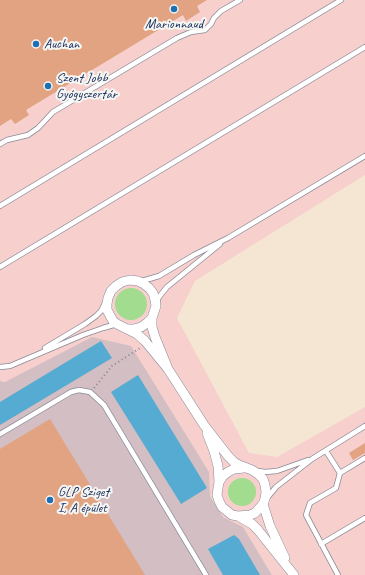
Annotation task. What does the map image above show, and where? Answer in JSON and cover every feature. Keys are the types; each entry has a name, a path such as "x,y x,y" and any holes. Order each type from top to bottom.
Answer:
{"street":[{"path":"168,369 152,327 152,318 156,306 153,293 149,288 138,281 130,280 122,282 111,291 108,298 107,310 113,321 142,338 148,344 168,369 204,425 234,462 250,469 263,479 266,492 264,501 255,513 238,516"},
{"path":"127,329 141,327 152,318"},
{"path":"204,425 218,466 218,495 222,507 252,524 292,573"},
{"path":"219,482 223,476 234,469 250,469"},
{"path":"264,501 270,526 292,573"}],"lane":[{"path":"0,144 7,140 28,135 38,128 53,112 177,38 191,32 205,30 214,18 221,12 240,0"},
{"path":"0,206 342,0"},
{"path":"0,267 365,47"},
{"path":"138,281 144,281 158,276 194,255 228,238 365,156"},
{"path":"156,306 159,297 167,287 228,238"},
{"path":"28,358 96,316 101,312 108,298"},
{"path":"0,367 10,366 83,335 117,324"},
{"path":"0,434 71,392 80,390 90,392 104,405 206,575"},
{"path":"264,501 276,487 312,459 365,426"},
{"path":"326,451 340,473"},
{"path":"338,575 306,515 310,503 336,488 340,473 365,458"},
{"path":"250,469 265,472 277,471 312,459"},
{"path":"321,544 365,518"}],"path":[{"path":"90,392 112,366 148,344"}],"shaded area":[{"path":"0,0 365,0 365,175 195,281 177,318 249,453 277,457 365,407 365,575 272,575 243,527 223,517 210,495 209,472 0,381"},
{"path":"92,337 131,346 209,472 210,496 223,517 243,527 272,575 0,575 0,381 5,382"}],"green space":[{"path":"128,288 134,288 144,295 147,304 146,310 140,317 134,320 128,320 118,313 115,307 115,301 122,291"},
{"path":"242,478 252,482 256,492 252,502 242,506 232,502 228,492 232,482"}],"water":[{"path":"101,341 112,358 0,425 0,402"},
{"path":"138,375 207,488 181,504 111,392"},
{"path":"234,535 239,539 260,575 223,575 208,549"}],"building":[{"path":"0,0 207,0 197,6 200,12 186,21 183,15 26,110 29,115 15,124 11,119 0,126"},
{"name":"GLP Sziget I, A épület","path":"50,419 145,575 0,575 0,449"},
{"path":"365,443 365,453 353,460 349,453"}],"place":[{"name":"Marionnaud","path":"174,9"},
{"name":"Auchan","path":"36,44"},
{"name":"Szent Jobb Gyógyszertár","path":"48,86"},
{"name":"GLP Sziget I, A épület","path":"50,500"}]}
